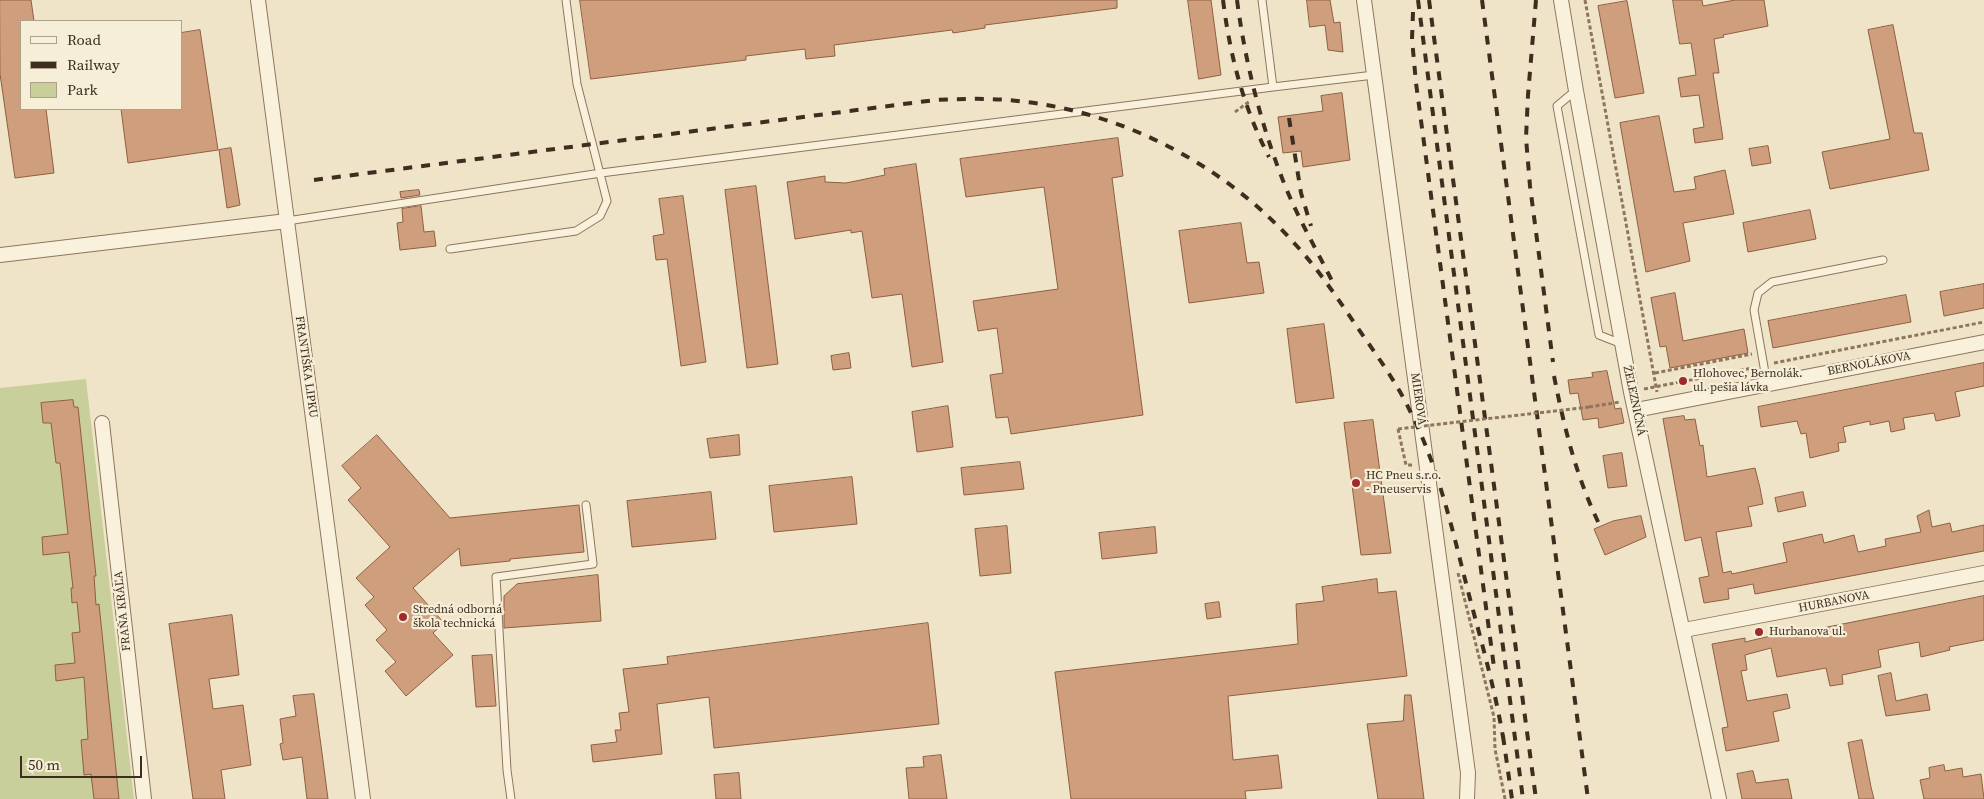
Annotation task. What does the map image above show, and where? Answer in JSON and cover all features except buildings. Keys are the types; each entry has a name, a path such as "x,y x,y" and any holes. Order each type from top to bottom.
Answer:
{"street":[{"name":"FRANTIŠKA LIPKU","path":"258,0 363,799"},
{"name":"MIEROVÁ","path":"1364,0 1468,773 1468,799"},
{"name":"ŽELEZNIČNÁ","path":"1561,0 1631,392 1684,630 1719,799"},
{"path":"0,255 287,221"},
{"name":"BERNOLÁKOVA","path":"1636,410 1984,342"},
{"name":"FRAŇA KRÁĽA","path":"102,423 144,799"},
{"name":"HURBANOVA","path":"1684,630 1984,573"}],"lane":[{"path":"450,250 576,231 600,216 607,201 577,84 566,0"},
{"path":"1262,0 1273,87"},
{"path":"287,221 600,173 1374,75"},
{"path":"1576,91 1557,106 1599,335 1622,344"},
{"path":"1767,384 1754,310 1758,293 1772,282 1883,260"},
{"path":"511,799 496,578 592,564 586,505"}],"path":[{"path":"1585,0 1655,373 1658,406"},
{"path":"1631,392 1984,322"},
{"path":"1655,373 1761,353"},
{"path":"1406,465 1398,429 1614,403"},
{"path":"1457,569 1494,717 1495,749 1505,799"}],"green space":[{"path":"86,379 134,799 0,799 0,388"}],"railway":[{"path":"1223,0 1229,41 1239,80 1252,119 1269,157"},
{"path":"1237,0 1244,46 1254,90 1274,156 1294,205 1334,285"},
{"path":"1418,0 1523,799"},
{"path":"1429,0 1536,799"},
{"path":"1482,0 1588,799"},
{"path":"1536,0 1526,138 1530,186 1553,362"},
{"path":"1413,12 1412,39 1416,83 1494,667"},
{"path":"314,180 935,100 998,99 1048,105 1088,114 1127,128 1165,145 1201,165 1235,188 1295,244 1334,293 1399,390 1421,435 1445,502 1488,669 1504,743"},
{"path":"1289,118 1301,193 1311,226"},
{"path":"1554,376 1572,453 1584,489 1600,526"},
{"path":"1503,736 1512,799"}],"place":[{"name":"Hlohovec, Bernolák. ul. pešia lávka","path":"1683,381"},
{"name":"HC Pneu s.r.o. - Pneuservis","path":"1356,483"},
{"name":"Stredná odborná škola technická","path":"403,617"},
{"name":"Hurbanova ul.","path":"1759,632"}]}
